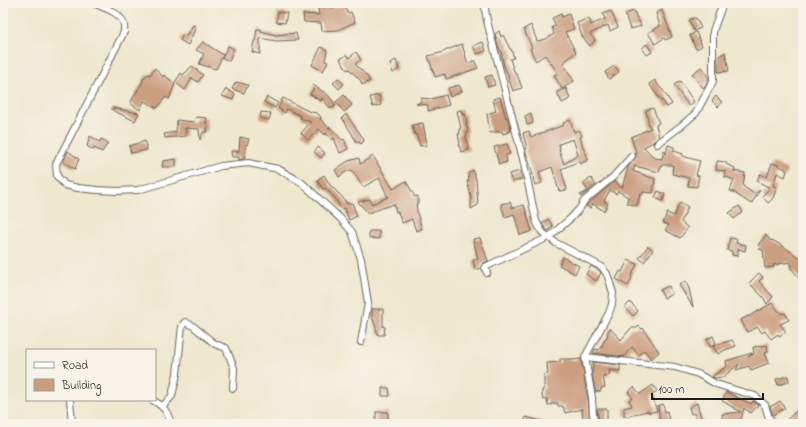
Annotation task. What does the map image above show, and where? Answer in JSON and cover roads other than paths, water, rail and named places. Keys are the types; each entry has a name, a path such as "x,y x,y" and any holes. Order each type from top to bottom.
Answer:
{"street":[{"path":"93,3 111,11 121,19 124,24 124,32 56,164 57,176 65,185 78,188 117,191 138,190 221,166 248,163 278,168 302,182 341,219 352,232 361,259 368,303 361,342"},
{"path":"484,3 487,21 523,159 536,221 542,232 556,243 602,267 607,274 613,293 610,313 585,357 595,424"},
{"path":"657,144 696,113 713,81 713,31 723,3"},
{"path":"487,273 486,267 549,237 571,218 584,201 614,177 632,156"},
{"path":"162,407 172,396 178,374 182,326 185,322 194,326 215,344 226,348 234,368 233,388"},
{"path":"585,357 675,367 698,374 716,384 755,396 765,405 769,418 775,424"},
{"path":"70,401 72,424"},
{"path":"154,401 158,403 169,415 171,424"}]}
